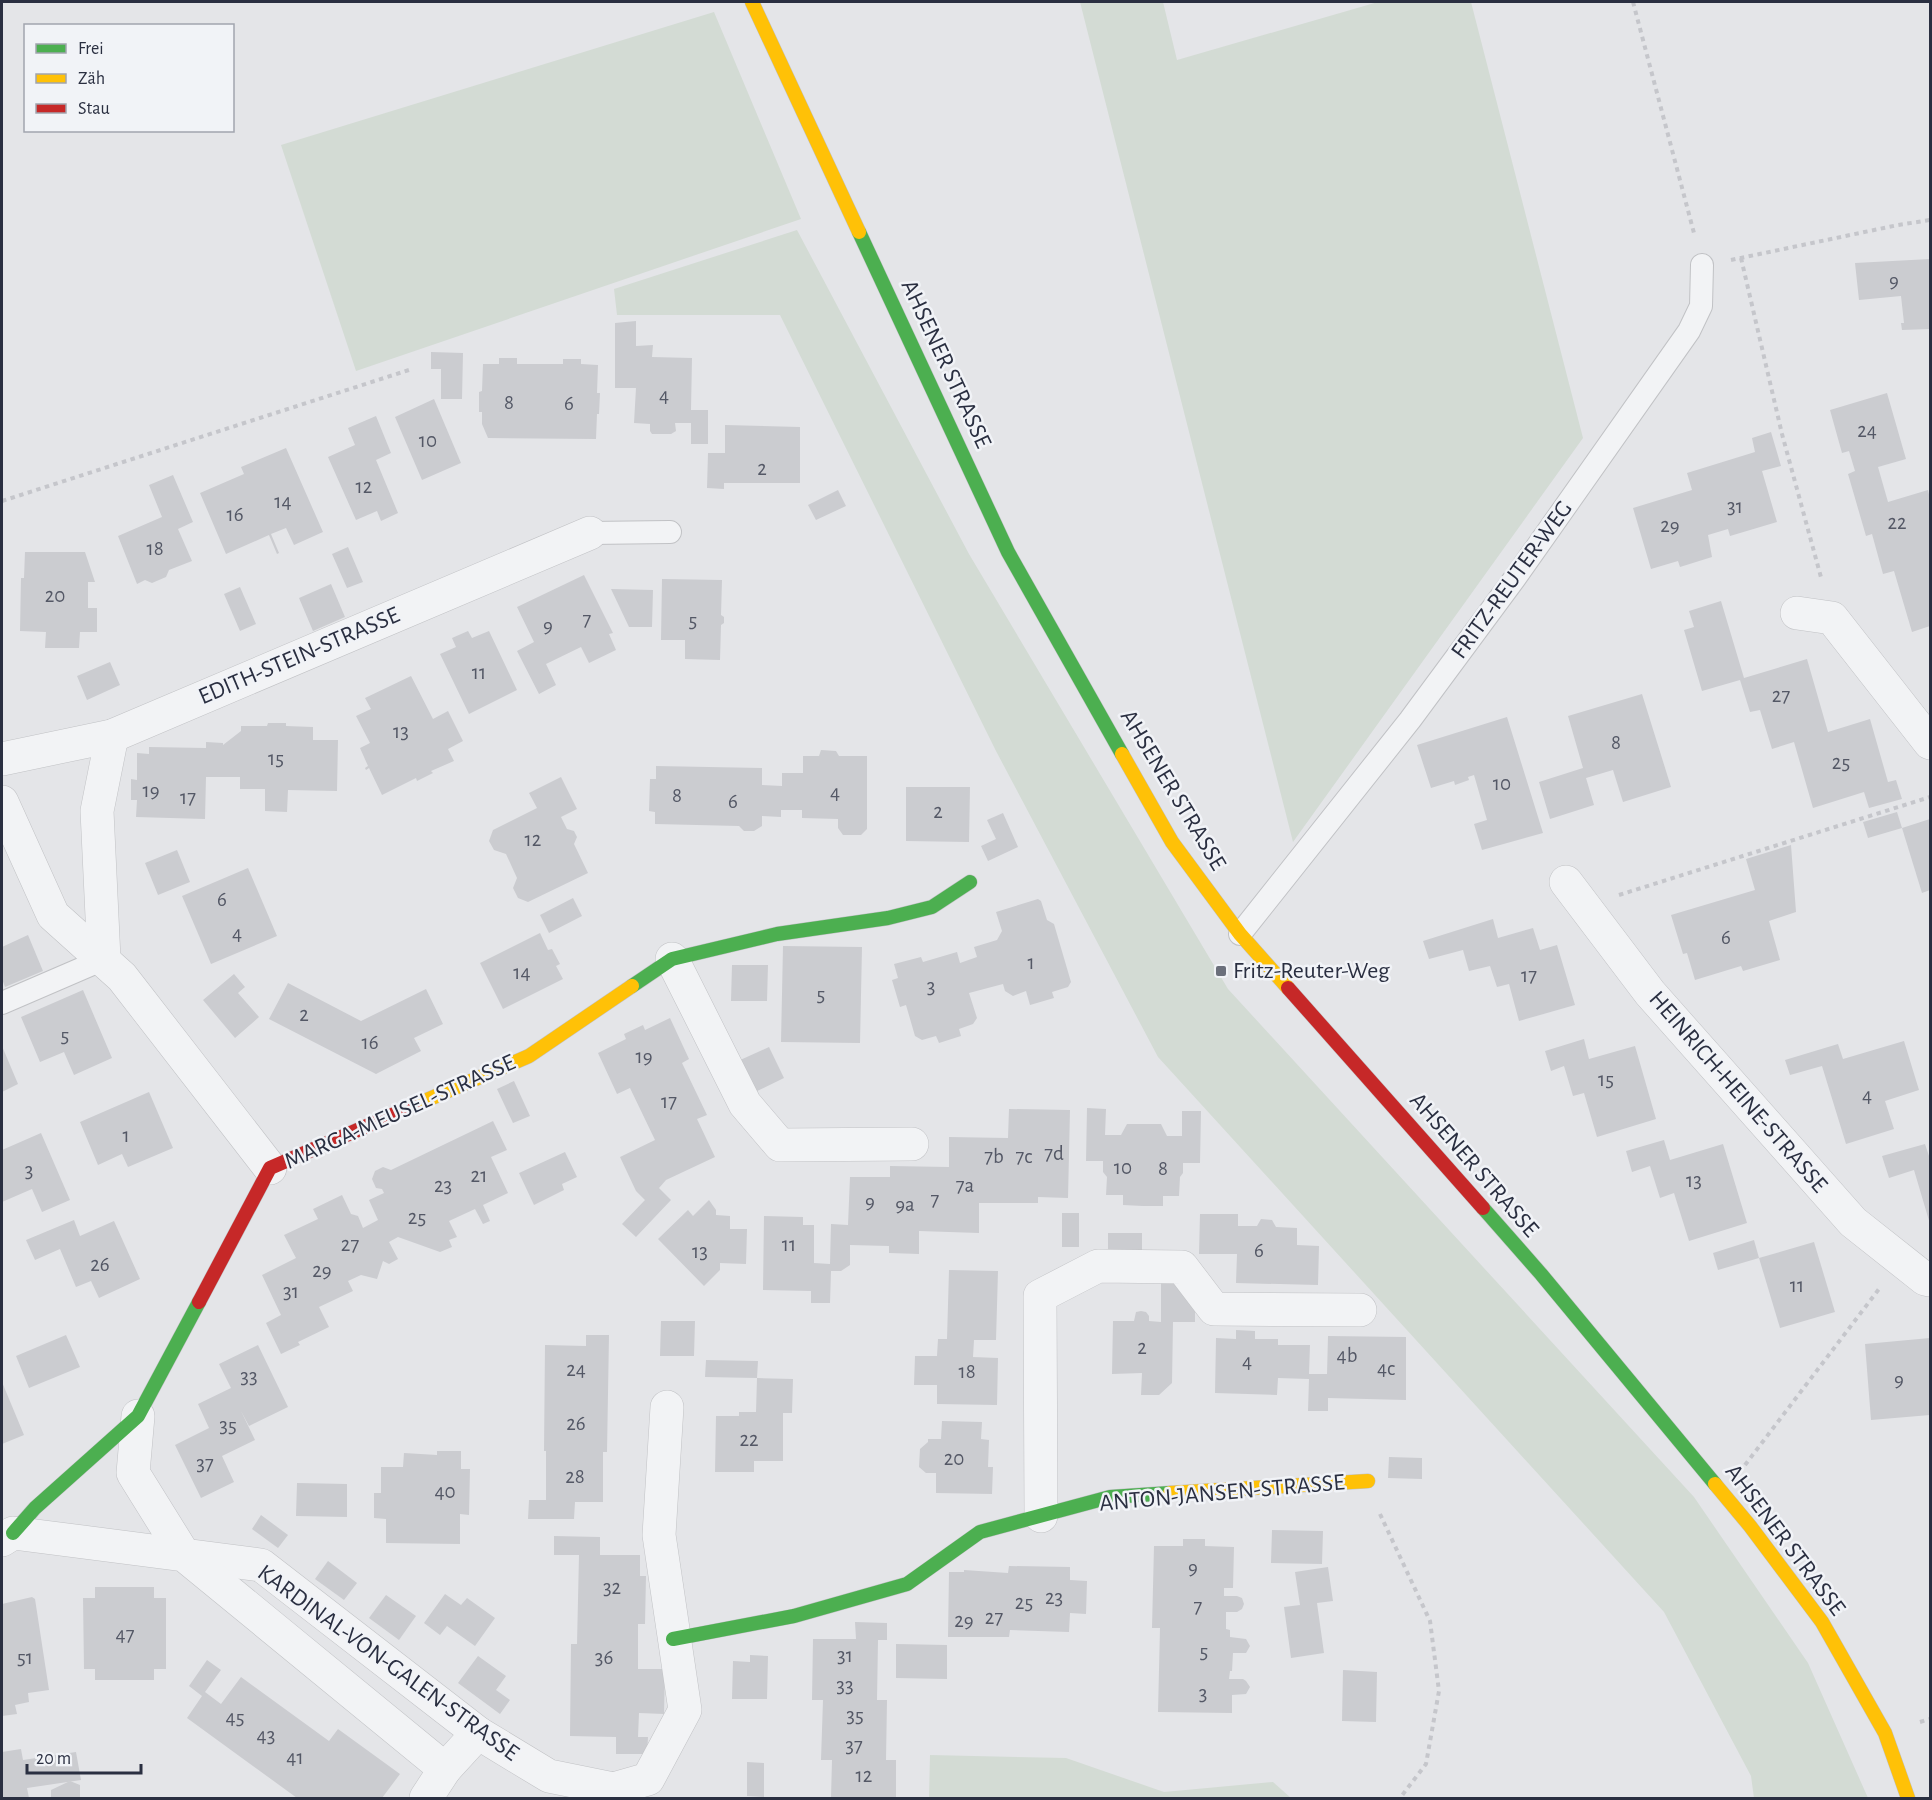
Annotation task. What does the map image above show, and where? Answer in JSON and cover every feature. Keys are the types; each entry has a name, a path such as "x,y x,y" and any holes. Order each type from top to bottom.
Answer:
{"main road":[{"name":"AHSENER STRASSE","path":"752,2 1008,552 1172,842 1240,934 1541,1274 1723,1493 1822,1622 1885,1733 1908,1798"},
{"name":"MARGA-MEUSEL-STRASSE","path":"7,1537 35,1508 138,1416 270,1168 529,1056 672,959 777,934 888,918 932,907 970,882"},
{"name":"ANTON-JANSEN-STRASSE","path":"673,1639 794,1616 907,1584 980,1532 1110,1497 1368,1481"}],"street":[{"name":"EDITH-STEIN-STRASSE","path":"2,759 112,736 590,533"},
{"path":"1797,613 1832,618 1930,743"},
{"path":"104,959 97,811 112,736"},
{"path":"2,802 53,915 122,977 270,1168"},
{"name":"HEINRICH-HEINE-STRASSE","path":"1575,894 1650,993 1853,1222 1925,1279 1930,1280"},
{"path":"672,959 745,1104 780,1145 912,1144"},
{"path":"1041,1516 1040,1296 1098,1266 1182,1266 1214,1309 1360,1311"},
{"path":"612,1794 648,1779 685,1710 659,1535 667,1407"},
{"name":"MARGA-MEUSEL-STRASSE","path":"138,1416 134,1473 184,1555"},
{"name":"KARDINAL-VON-GALEN-STRASSE","path":"7,1537 261,1565 478,1733 549,1776 612,1794"},
{"name":"KARDINAL-VON-GALEN-STRASSE","path":"184,1555 445,1769"},
{"path":"426,1798 445,1769 478,1733"}],"lane":[{"name":"FRITZ-REUTER-WEG","path":"1240,934 1410,720 1515,578 1689,331 1701,306 1702,265"},
{"path":"590,533 670,532"},
{"path":"2,1003 104,959"}],"path":[{"path":"1633,2 1702,265"},
{"path":"1832,618 1782,434 1741,258 1930,220"},
{"path":"2,501 412,369"},
{"path":"1575,894 1930,797"},
{"path":"1723,1493 1901,1260"},
{"path":"1368,1481 1384,1526 1430,1621 1439,1691 1426,1764 1400,1798"}],"shaded area":[{"path":"1080,2 1163,2 1177,60 1378,2 1471,2 1583,438 1293,842"},
{"path":"714,12 801,219 356,371 281,145"},
{"path":"797,230 969,554 1228,989 1694,1497 1808,1663 1868,1798 1754,1798 1751,1776 1664,1612 1158,1057 996,751 780,315 617,315 614,289"},
{"path":"930,1755 1066,1758 1164,1792 1273,1782 1291,1798 929,1798"}],"building":[{"path":"1930,259 1930,329 1902,330 1901,323 1904,323 1901,296 1859,300 1855,263"},
{"path":"636,321 636,346 653,345 652,357 692,358 691,410 708,410 708,444 691,444 691,423 675,423 676,431 671,434 652,434 650,424 634,423 636,388 615,388 615,323"},
{"path":"431,352 463,353 462,399 441,399 441,369 431,369"},
{"path":"499,358 517,358 517,364 563,364 563,359 581,359 581,364 598,365 597,393 600,393 596,439 488,438 482,424 482,412 479,412 479,392 482,391 483,364 499,364"},
{"path":"1887,393 1906,459 1878,467 1888,502 1928,490 1930,499 1930,626 1912,632 1894,571 1883,574 1872,534 1866,536 1848,474 1855,471 1849,451 1842,453 1830,410"},
{"path":"434,399 461,463 422,480 395,417"},
{"path":"376,416 391,453 376,460 398,513 381,521 377,511 356,520 328,457 355,445 348,428"},
{"path":"725,425 800,427 800,483 724,483 724,489 707,488 708,453 725,453"},
{"path":"1771,432 1781,466 1762,471 1777,522 1730,536 1728,529 1708,535 1712,557 1680,567 1678,561 1651,569 1633,508 1692,490 1687,473 1755,452 1752,438"},
{"path":"286,448 323,532 294,545 286,528 271,534 279,553 277,554 269,535 226,554 200,493 244,474 241,467"},
{"path":"173,475 193,522 178,529 192,561 169,570 166,577 152,583 145,580 137,584 118,536 162,517 149,485"},
{"path":"838,490 846,506 816,520 808,505"},
{"path":"348,547 363,582 347,588 332,554"},
{"path":"25,552 85,552 95,582 88,582 88,608 97,608 97,632 80,632 79,648 45,648 46,632 20,631 21,578 24,578"},
{"path":"584,575 613,633 609,634 616,650 589,663 581,647 546,664 556,685 539,694 517,651 534,642 517,607"},
{"path":"662,579 722,580 721,615 724,617 724,623 721,625 720,660 685,659 685,640 661,640"},
{"path":"331,584 345,617 313,631 299,598"},
{"path":"240,587 256,624 240,631 224,594"},
{"path":"611,589 653,590 652,627 629,627"},
{"path":"1721,601 1744,678 1807,659 1828,732 1870,719 1888,782 1896,780 1902,799 1869,808 1864,792 1813,808 1794,742 1772,749 1760,710 1750,712 1740,680 1702,691 1684,630 1694,627 1689,611"},
{"path":"468,631 472,638 489,631 517,690 469,714 440,654 456,647 452,638"},
{"path":"110,662 120,685 87,700 77,676"},
{"path":"411,676 433,719 448,711 463,741 448,749 454,761 431,771 433,773 417,781 416,778 382,795 369,768 366,770 365,768 368,766 360,748 370,743 356,716 371,709 365,698"},
{"path":"1642,694 1671,787 1623,802 1613,770 1586,778 1594,805 1550,819 1539,782 1583,768 1568,716"},
{"path":"1507,717 1543,833 1482,850 1474,824 1487,820 1474,775 1468,777 1469,780 1455,785 1454,781 1431,788 1417,745"},
{"path":"268,723 313,727 313,740 338,740 337,791 288,790 287,812 265,811 265,789 240,789 240,777 206,777 205,819 136,817 137,800 131,800 131,779 137,780 137,753 149,754 149,747 206,748 206,742 223,743 223,745 241,731 241,726 267,726"},
{"path":"821,750 836,751 839,756 867,756 867,829 861,835 843,835 838,828 838,819 802,818 802,810 781,810 781,817 762,816 762,826 754,831 744,831 739,826 655,824 655,812 649,811 650,779 656,779 656,766 762,768 762,785 782,786 782,773 803,773 803,756 819,756"},
{"path":"561,777 577,809 561,817 567,829 574,831 577,837 574,844 588,873 528,902 518,898 513,888 517,878 506,854 494,850 489,841 493,830 537,808 529,793"},
{"path":"906,787 970,787 969,842 906,841"},
{"path":"1897,812 1902,828 1868,838 1863,822"},
{"path":"1003,813 1018,847 988,861 981,846 996,839 987,820"},
{"path":"1930,819 1930,890 1922,893 1902,828"},
{"path":"1791,845 1796,912 1769,921 1780,960 1743,971 1741,966 1695,980 1687,953 1683,954 1671,915 1755,890 1746,859"},
{"path":"177,850 190,882 158,895 145,863"},
{"path":"248,868 277,936 211,964 182,896"},
{"path":"573,898 582,916 549,933 540,915"},
{"path":"1038,899 1041,901 1047,920 1054,924 1071,982 1068,987 1052,992 1054,998 1030,1005 1026,991 1013,996 1005,991 1003,984 969,993 977,1018 973,1024 959,1029 961,1036 939,1043 936,1036 922,1040 915,1036 906,1005 900,1007 892,980 898,978 894,964 921,957 923,962 957,952 960,963 977,957 974,947 997,940 1002,931 996,912"},
{"path":"1493,919 1498,938 1533,928 1540,950 1557,945 1575,1005 1519,1021 1509,984 1497,987 1490,966 1469,971 1463,950 1429,959 1423,941"},
{"path":"540,933 548,950 552,949 560,964 556,966 563,979 503,1009 480,963"},
{"path":"28,935 43,971 5,987 2,979 2,947"},
{"path":"783,946 862,947 860,1043 781,1042"},
{"path":"732,965 768,965 767,1001 731,1001"},
{"path":"234,974 245,987 238,993 259,1017 235,1038 203,1000"},
{"path":"288,983 361,1021 426,989 443,1024 414,1038 421,1051 376,1074 269,1019"},
{"path":"83,990 112,1058 74,1075 64,1052 40,1062 21,1017"},
{"path":"670,1018 689,1059 682,1063 707,1115 697,1119 715,1157 666,1180 659,1188 671,1200 636,1237 622,1224 645,1200 636,1191 620,1157 655,1140 630,1088 617,1094 598,1053 626,1039 624,1034 643,1025 645,1030"},
{"path":"1584,1039 1589,1059 1635,1046 1656,1119 1597,1137 1584,1093 1573,1096 1564,1066 1551,1071 1545,1051"},
{"path":"1904,1041 1919,1090 1885,1101 1894,1129 1846,1144 1822,1066 1790,1075 1785,1060 1838,1044 1843,1059"},
{"path":"2,1046 18,1084 2,1092"},
{"path":"769,1047 784,1078 753,1093 738,1061"},
{"path":"514,1081 530,1116 513,1123 497,1089"},
{"path":"149,1092 173,1148 128,1167 122,1154 98,1165 80,1122"},
{"path":"1087,1108 1106,1109 1105,1135 1121,1135 1127,1124 1161,1124 1167,1136 1182,1136 1182,1111 1201,1111 1200,1163 1183,1163 1179,1196 1163,1196 1163,1206 1143,1206 1123,1205 1123,1195 1106,1195 1107,1177 1103,1172 1103,1161 1086,1161"},
{"path":"1009,1109 1070,1110 1068,1198 1038,1197 1038,1203 979,1203 979,1233 919,1231 919,1254 889,1253 889,1246 850,1245 850,1265 841,1271 831,1271 830,1303 811,1303 811,1291 763,1290 764,1216 803,1217 803,1225 814,1225 814,1263 830,1264 831,1224 848,1225 850,1177 890,1177 890,1166 949,1167 949,1137 1008,1138"},
{"path":"493,1121 507,1150 491,1157 508,1193 483,1205 490,1221 483,1224 475,1209 449,1221 457,1237 449,1240 452,1247 440,1252 398,1237 389,1242 398,1259 389,1264 383,1261 377,1279 361,1275 348,1281 353,1291 319,1307 329,1327 298,1342 300,1345 281,1354 266,1323 281,1315 262,1275 296,1258 284,1235 318,1219 313,1209 342,1195 351,1214 358,1216 363,1228 378,1220 369,1200 384,1193 382,1189 376,1188 372,1179 375,1171 383,1167 391,1170"},
{"path":"41,1133 70,1200 42,1212 32,1189 2,1202 2,1150"},
{"path":"1664,1140 1670,1160 1723,1144 1747,1223 1689,1241 1674,1193 1660,1198 1650,1166 1632,1172 1626,1151"},
{"path":"1925,1144 1930,1159 1930,1224 1914,1170 1889,1178 1882,1156"},
{"path":"565,1152 577,1177 562,1184 564,1190 534,1205 519,1173"},
{"path":"709,1200 716,1210 716,1215 730,1216 730,1229 747,1229 746,1264 720,1263 720,1270 704,1286 658,1239 688,1210 693,1216"},
{"path":"1062,1213 1079,1213 1079,1247 1062,1247"},
{"path":"1200,1214 1238,1214 1238,1226 1257,1226 1261,1219 1272,1220 1276,1227 1297,1228 1297,1245 1319,1246 1318,1285 1236,1283 1237,1254 1199,1254"},
{"path":"74,1220 80,1236 114,1221 140,1279 99,1298 91,1281 76,1287 60,1249 35,1260 26,1240"},
{"path":"1108,1233 1142,1233 1142,1252 1108,1252"},
{"path":"1754,1240 1759,1258 1718,1270 1713,1253"},
{"path":"1814,1242 1835,1312 1780,1328 1759,1258"},
{"path":"949,1270 998,1271 996,1340 974,1340 973,1357 998,1358 997,1405 937,1404 937,1385 914,1385 915,1356 937,1356 938,1339 947,1339"},
{"path":"1161,1283 1185,1283 1195,1295 1195,1322 1173,1322 1172,1383 1159,1395 1141,1395 1142,1373 1112,1374 1113,1321 1134,1321 1136,1312 1141,1311 1146,1312 1149,1321 1161,1322"},
{"path":"661,1321 695,1321 694,1356 660,1356"},
{"path":"1236,1330 1255,1331 1255,1339 1278,1339 1278,1345 1310,1345 1309,1374 1327,1374 1328,1336 1406,1337 1406,1400 1328,1398 1328,1411 1308,1411 1309,1379 1278,1378 1277,1395 1215,1393 1216,1338 1236,1339"},
{"path":"66,1335 80,1367 29,1388 16,1356"},
{"path":"586,1335 609,1335 607,1452 603,1452 603,1502 575,1502 574,1519 528,1519 529,1500 546,1500 545,1345 586,1346"},
{"path":"1930,1338 1930,1415 1871,1420 1865,1344"},
{"path":"258,1345 288,1407 249,1426 241,1411 255,1440 222,1456 234,1482 201,1498 175,1445 209,1428 198,1404 231,1388 219,1364"},
{"path":"706,1360 758,1361 757,1378 705,1377"},
{"path":"757,1378 793,1379 792,1413 783,1413 783,1461 754,1461 754,1472 715,1472 716,1416 739,1416 739,1412 756,1412"},
{"path":"2,1382 24,1435 2,1444"},
{"path":"942,1421 982,1422 981,1439 989,1440 988,1467 993,1467 992,1494 936,1493 936,1473 926,1473 919,1467 920,1449 928,1442 928,1439 941,1439"},
{"path":"437,1451 461,1451 461,1469 470,1469 469,1515 460,1514 460,1544 386,1543 386,1519 374,1518 374,1493 381,1493 381,1467 403,1467 404,1453 437,1455"},
{"path":"1389,1457 1422,1458 1422,1479 1388,1478"},
{"path":"297,1483 347,1484 347,1517 296,1516"},
{"path":"261,1515 288,1535 278,1548 252,1529"},
{"path":"1272,1530 1323,1531 1322,1564 1271,1563"},
{"path":"554,1536 600,1537 600,1555 640,1555 640,1576 646,1576 645,1624 638,1624 638,1669 665,1669 664,1714 639,1713 638,1737 648,1737 647,1754 616,1754 616,1737 570,1736 571,1644 577,1644 579,1555 554,1555"},
{"path":"1183,1539 1205,1539 1205,1546 1234,1547 1233,1588 1224,1588 1224,1596 1242,1598 1244,1604 1237,1612 1226,1612 1226,1629 1230,1630 1230,1637 1246,1639 1250,1646 1246,1653 1233,1653 1229,1679 1243,1679 1250,1687 1246,1694 1232,1695 1232,1713 1158,1712 1160,1628 1152,1628 1154,1546 1183,1546"},
{"path":"328,1561 357,1583 344,1600 315,1579"},
{"path":"1009,1566 1070,1567 1070,1580 1087,1581 1086,1614 1070,1613 1069,1632 1010,1630 1009,1637 948,1637 949,1572 964,1572 964,1570 1008,1573"},
{"path":"1328,1567 1333,1601 1317,1603 1324,1653 1291,1658 1284,1607 1300,1605 1295,1572"},
{"path":"95,1587 154,1587 154,1598 166,1598 166,1669 154,1669 154,1680 95,1680 95,1669 84,1669 83,1598 95,1598"},
{"path":"445,1594 461,1605 467,1598 495,1618 475,1646 447,1626 440,1635 424,1623"},
{"path":"386,1595 416,1616 399,1640 369,1618"},
{"path":"32,1597 35,1599 49,1690 28,1693 29,1702 15,1705 17,1714 2,1716 2,1604"},
{"path":"855,1622 887,1623 887,1640 878,1640 877,1700 887,1700 886,1760 896,1760 896,1798 831,1798 832,1760 821,1760 823,1700 812,1700 813,1639 856,1639"},
{"path":"896,1644 947,1645 947,1679 896,1678"},
{"path":"750,1655 768,1656 767,1699 732,1699 733,1661 750,1662"},
{"path":"478,1656 506,1676 496,1690 510,1700 500,1714 458,1683"},
{"path":"207,1660 221,1670 205,1692 221,1704 241,1677 329,1741 338,1729 400,1774 382,1798 297,1798 187,1718 202,1696 189,1686"},
{"path":"1343,1670 1377,1672 1376,1722 1342,1721"},
{"path":"21,1749 23,1760 76,1752 81,1780 27,1788 29,1798 2,1798 2,1752"},
{"path":"747,1762 764,1763 764,1797 747,1796"},
{"path":"70,1781 80,1785 80,1798 51,1798 51,1790"}],"traffic: fast":[{"path":"859,232 1008,552 1122,754"},
{"path":"632,986 672,959 777,934 888,918 932,907 970,882"},
{"path":"1483,1208 1541,1274 1715,1484"},
{"path":"13,1533 35,1508 138,1416 199,1302"},
{"path":"673,1639 794,1616 907,1584 980,1532 1110,1497 1170,1493"}],"traffic: slow":[{"path":"752,2 859,232"},
{"path":"1122,754 1172,842 1240,934 1288,988"},
{"path":"413,1106 529,1056 632,986"},
{"path":"1170,1493 1368,1481"},
{"path":"1715,1484 1750,1526 1822,1622 1885,1733 1908,1798"}],"traffic: jam":[{"path":"1288,988 1483,1208"},
{"path":"199,1302 270,1168 413,1106"}],"place":[{"name":"Fritz-Reuter-Weg","path":"1221,971"}]}
